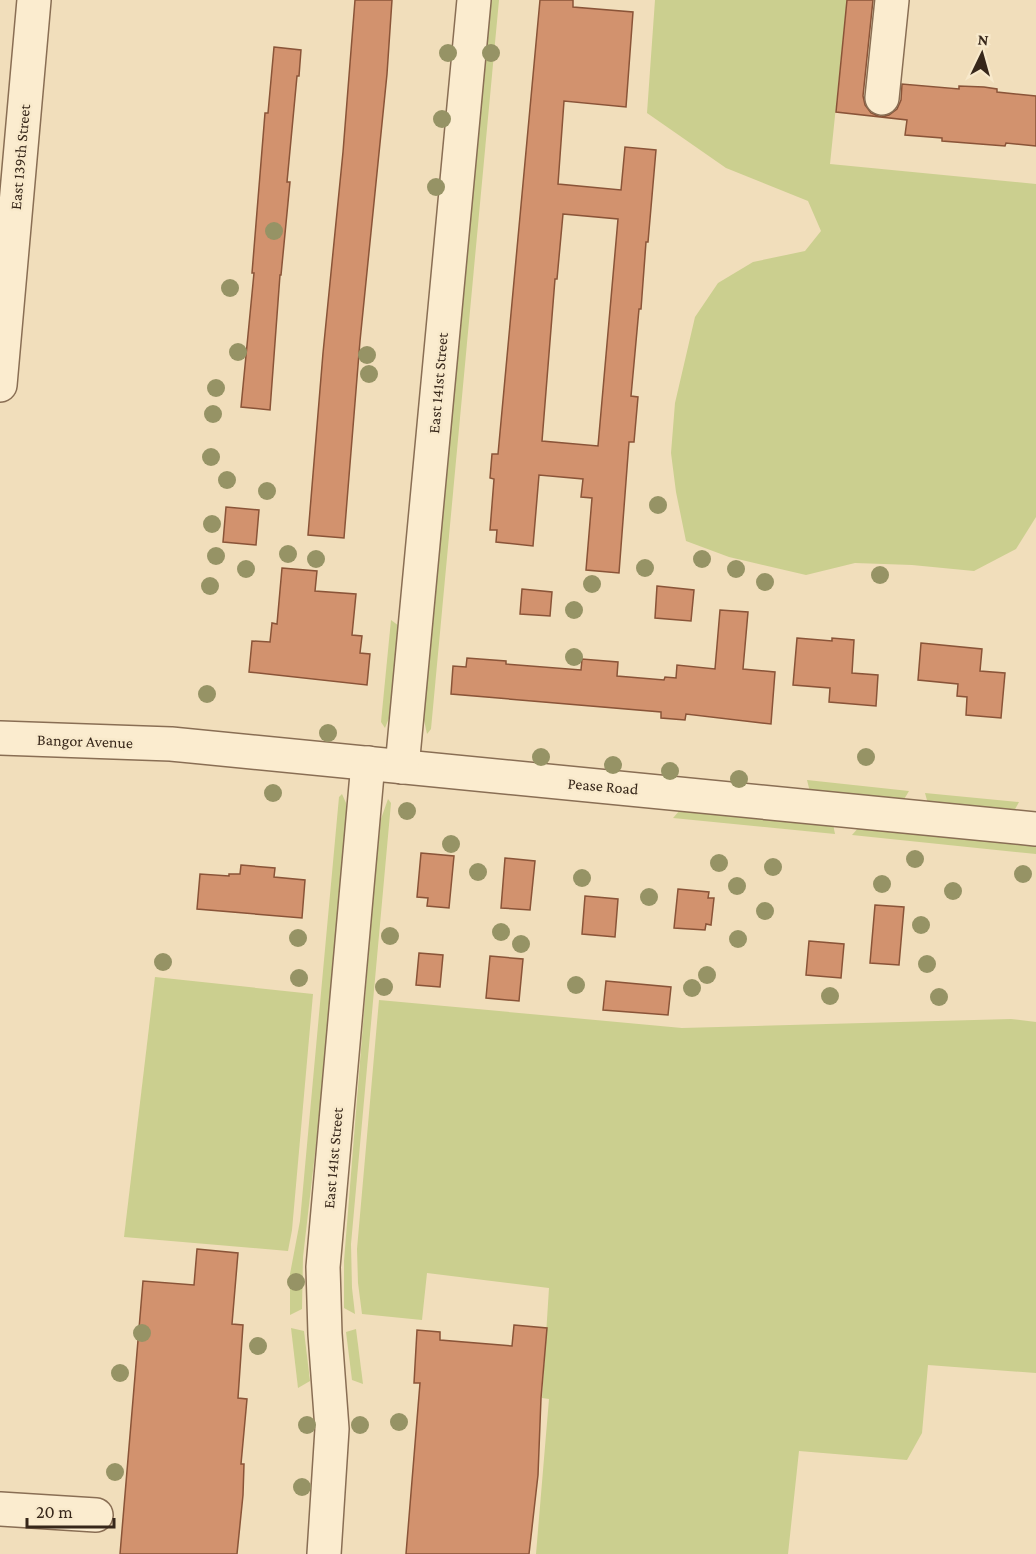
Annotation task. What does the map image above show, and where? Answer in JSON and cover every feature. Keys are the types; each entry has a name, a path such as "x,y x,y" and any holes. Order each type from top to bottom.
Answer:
{"street":[{"name":"East 139th Street","path":"0,385 3,315 34,0"},
{"name":"East 141st Street","path":"402,767 474,0"},
{"path":"882,98 892,0"},
{"name":"Bangor Avenue","path":"0,738 171,744"},
{"name":"Pease Road","path":"171,744 1036,829"},
{"name":"East 141st Street","path":"324,1554 332,1429 323,1267 368,763"},
{"path":"0,1509 96,1515"}],"green space":[{"path":"491,0 499,0 431,729 427,734 424,704"},
{"path":"655,0 847,0 830,164 1036,184 1036,517 1016,549 974,571 912,565 855,563 806,575 729,557 686,541 671,453 675,403 695,317 718,283 753,262 805,251 821,231 808,201 726,168 647,113"},
{"path":"391,620 399,626 391,713 385,728 381,722"},
{"path":"807,780 909,791 903,801 810,792"},
{"path":"925,793 1019,802 1013,813 928,804"},
{"path":"342,794 348,816 320,1110 303,1257 302,1309 290,1315 290,1274 300,1221 339,797"},
{"path":"388,799 391,803 351,1244 355,1314 344,1308 344,1261 375,875 381,819"},
{"path":"680,810 833,824 835,834 673,818"},
{"path":"859,827 1036,842 1036,854 852,835"},
{"path":"155,977 313,994 292,1230 288,1251 124,1237"},
{"path":"379,1000 682,1028 1011,1019 1036,1022 1036,1373 928,1365 922,1433 907,1460 799,1451 788,1554 536,1554 549,1399 542,1398 549,1288 427,1273 422,1320 362,1314 357,1249"},
{"path":"291,1328 304,1331 310,1381 298,1388"},
{"path":"356,1329 363,1384 352,1380 346,1332"}],"building":[{"path":"355,0 392,0 344,538 308,535"},
{"path":"540,0 573,0 573,7 633,12 626,107 564,101 558,184 621,190 625,147 656,150 631,396 638,397 634,442 629,442 619,573 586,570 592,498 581,497 583,479 539,475 533,546 496,542 497,530 490,530 494,479 490,478 492,454 498,454","holes":["563,214 618,219 598,446 542,441 555,279 557,279"]},
{"path":"847,0 873,0 863,96 865,105 871,113 881,117 897,109 901,100 902,84 959,89 959,86 984,87 997,89 997,92 1036,96 1036,146 942,141 942,138 905,135 907,120 836,112"},
{"path":"274,47 301,50 287,182 290,182 280,275 270,410 241,407 254,273 252,273 265,113 268,113"},
{"path":"226,507 259,510 256,545 223,542"},
{"path":"282,568 317,571 315,591 356,594 352,635 362,636 360,653 370,654 367,685 249,672 252,641 270,642 272,623 277,624"},
{"path":"657,586 694,590 691,621 655,618"},
{"path":"522,589 552,592 550,616 520,614"},
{"path":"720,610 748,612 743,669 775,672 771,724 686,714 685,720 661,718 661,712 451,694 453,666 466,667 467,658 506,661 506,664 581,670 582,659 618,662 617,676 664,680 665,677 676,678 677,665 715,669"},
{"path":"797,638 854,640 852,673 878,675 876,706 829,702 830,688 793,685"},
{"path":"921,643 982,649 980,671 1005,673 1001,718 966,715 967,697 957,696 958,684 918,680"},
{"path":"421,853 454,856 449,908 427,906 428,898 417,897"},
{"path":"505,858 535,861 530,910 501,908"},
{"path":"241,865 275,868 274,877 305,880 302,918 197,909 200,874 229,876 229,874 240,874"},
{"path":"678,889 709,892 708,898 714,898 711,925 706,924 705,930 674,928"},
{"path":"585,896 618,899 615,937 582,934"},
{"path":"875,905 904,907 899,965 870,963"},
{"path":"809,941 844,944 841,978 806,975"},
{"path":"419,953 443,955 440,987 416,985"},
{"path":"490,956 523,959 519,1001 486,998"},
{"path":"606,981 671,987 668,1015 603,1010"},
{"path":"197,1249 238,1253 232,1324 243,1325 238,1398 247,1399 241,1464 244,1464 243,1495 237,1554 120,1554 143,1281 194,1285"},
{"path":"514,1325 547,1328 538,1475 529,1554 406,1554 420,1383 414,1383 417,1330 440,1332 440,1340 512,1346"}]}
